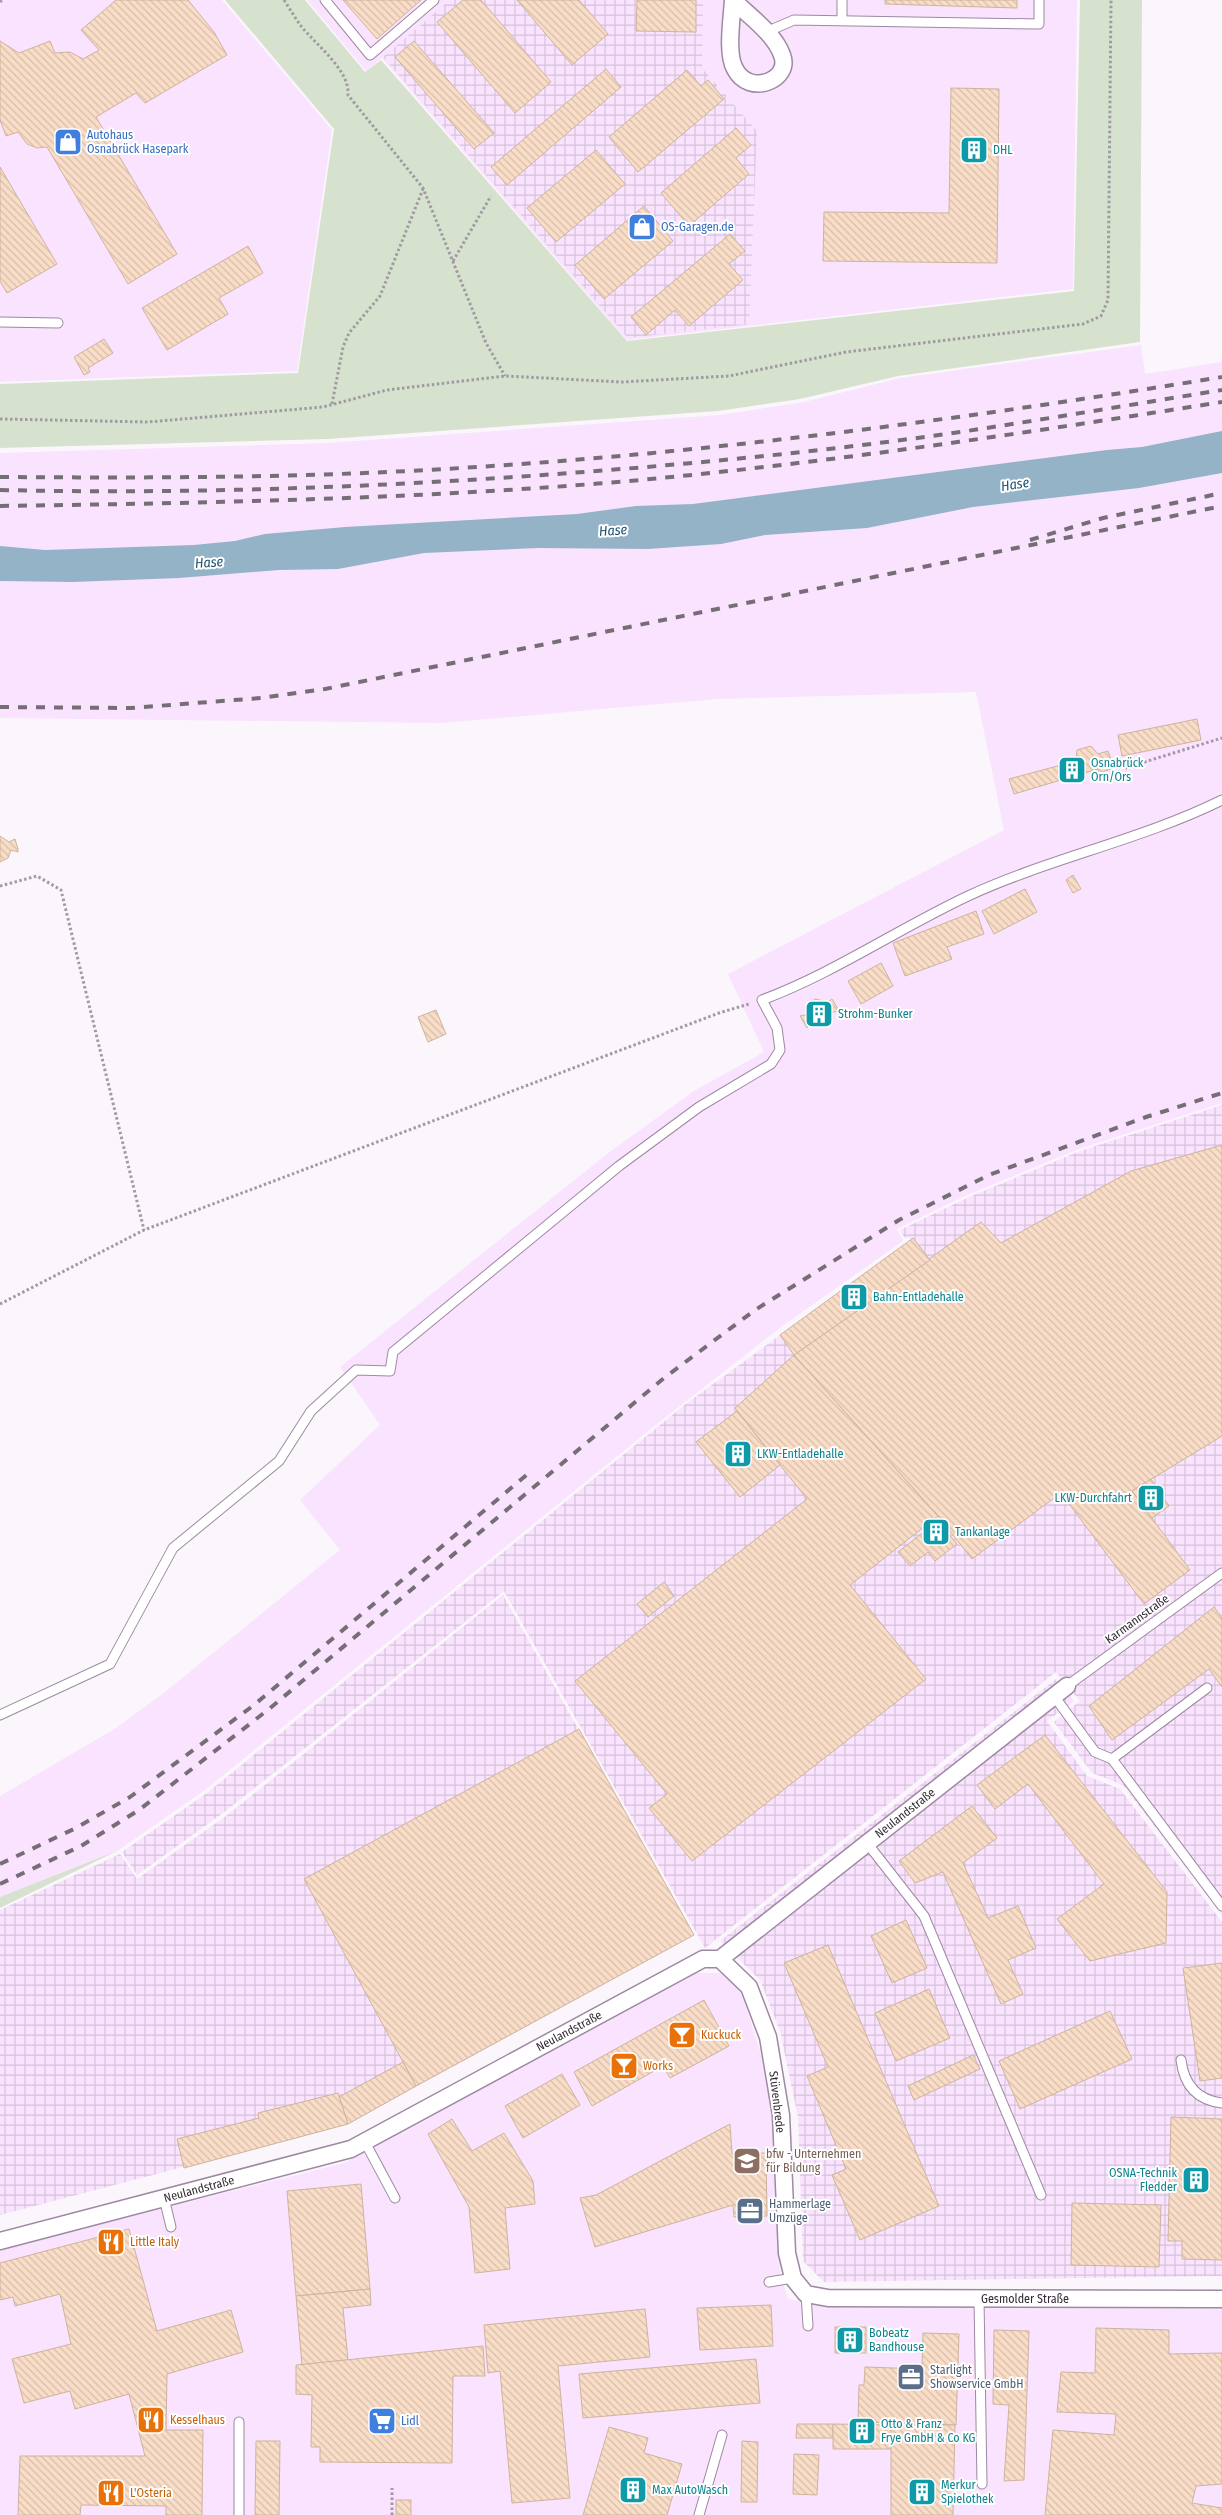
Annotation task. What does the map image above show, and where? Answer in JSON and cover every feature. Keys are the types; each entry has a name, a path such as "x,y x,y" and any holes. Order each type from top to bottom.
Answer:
{"street":[{"path":"733,0 778,45 783,57 781,71 773,79 762,85 751,84 743,80 734,68 731,45 733,0"},
{"name":"Neulandstraße","path":"0,2241 351,2149 703,1959 720,1959 1061,1691"},
{"name":"Stüvenbrede","path":"720,1959 749,1986 768,2037 781,2116 787,2253 793,2278 806,2294"},
{"name":"Gesmolder Straße","path":"806,2294 828,2298 1222,2299"}],"lane":[{"path":"325,0 370,55 434,0"},
{"path":"842,0 842,20"},
{"path":"766,32 794,20 1039,24 1039,0"},
{"path":"0,322 58,323"},
{"path":"0,1715 110,1664 173,1548 279,1461 311,1411 356,1370 390,1371 392,1352 619,1166 699,1107 771,1064 780,1050 777,1028 762,1000 803,984 966,897 1025,872 1192,815 1222,800"},
{"name":"Karmannstraße","path":"1061,1691 1222,1573"},
{"path":"1112,1759 1207,1688"},
{"path":"1061,1691 1095,1752 1112,1759 1222,1906"},
{"path":"868,1843 924,1916 1041,2195"},
{"path":"1181,2060 1182,2073 1195,2094 1212,2102 1222,2103"},
{"path":"365,2142 395,2198"},
{"path":"164,2198 171,2227"},
{"path":"769,2282 793,2278"},
{"path":"806,2294 808,2326"},
{"path":"979,2299 982,2484"},
{"path":"238,2515 239,2422"},
{"path":"698,2515 722,2435"}],"path":[{"path":"284,0 300,25 339,69 348,87 348,95 423,188 486,343 505,376"},
{"path":"0,419 148,422 332,404 387,390 505,376 622,382 729,376 846,352 1083,324 1101,316 1108,300 1111,0"},
{"path":"332,404 343,347 350,333 380,296 423,188"},
{"path":"453,261 490,196"},
{"path":"1124,768 1222,738"},
{"path":"0,886 37,876 61,890 144,1230"},
{"path":"0,1304 144,1230 719,1013 762,1000"},
{"path":"392,2488 392,2515"}],"shaded area":[{"path":"0,0 222,0 332,130 297,371 0,382"},
{"path":"307,0 1077,0 1073,289 627,340 382,58 366,71"},
{"name":"OS-Garagen.de","path":"450,0 703,0 702,68 757,131 749,324 628,338 383,57"},
{"path":"1141,345 1145,374 1222,362 1222,1103 1079,1149 967,1195 897,1229 903,1241 781,1327 657,1424 205,1790 119,1850 0,1897 0,1796 116,1728 165,1692 340,1550 300,1500 380,1425 340,1367 611,1151 694,1091 764,1052 728,974 1004,830 976,692 717,699 442,723 0,718 0,453 327,443 720,415 804,402 900,378"},
{"path":"1222,1105 1222,1915 1123,1785 1092,1773 1054,1722 1080,1701 1056,1672 705,1948 504,1591 223,1813 137,1875 122,1852 207,1793 687,1403 912,1239 904,1237 900,1230 969,1197 1080,1151"},
{"path":"503,1595 694,1935 348,2124 0,2215 0,1910 120,1854 137,1879 226,1816"},
{"path":"1056,1679 1074,1701 1047,1721 1087,1776 1120,1789 1222,1922 1222,2276 824,2282 803,2261 798,2117 780,2031 760,1980 720,1941"},
{"path":"692,1973 723,1973 741,1991 760,2051 775,2113 780,2273 788,2299 828,2306 1222,2307 1222,2515 0,2515 0,2249 344,2163"}],"green space":[{"path":"225,0 305,0 365,72 381,60 627,341 1074,291 1080,0 1142,0 1140,342 898,376 800,399 718,411 328,439 0,448 0,384 298,373 334,129"},
{"path":"119,1850 0,1908 0,1897"}],"water":[{"name":"Hase","path":"1222,431 1222,473 1139,488 973,507 867,528 765,535 721,544 648,549 539,548 424,553 338,569 279,570 179,578 73,582 0,581 0,546 45,550 194,545 235,541 265,534 345,527 577,514 636,506 693,504 1142,447"}],"building":[{"name":"Autohaus Osnabrück Hasepark","path":"116,0 188,0 214,32 227,55 145,103 136,93 96,117 177,254 128,284 47,147 37,148 27,144 18,132 6,136 0,120 0,41 19,53 50,41 55,53 70,52 83,59 99,50 81,30"},
{"path":"343,0 421,0 377,39"},
{"path":"463,0 481,0 551,82 515,113 437,22"},
{"path":"517,0 579,0 608,34 572,65"},
{"path":"637,0 696,0 696,32 636,31"},
{"path":"885,0 1017,0 1017,8 885,4"},
{"path":"414,41 494,133 474,149 395,57"},
{"path":"606,69 621,87 507,185 491,167"},
{"path":"687,70 701,86 708,80 724,99 638,172 609,137"},
{"name":"DHL","path":"951,88 999,89 997,263 823,261 824,212 949,213"},
{"path":"736,128 751,145 736,158 749,174 689,226 661,193"},
{"path":"596,150 625,184 556,242 527,208"},
{"path":"0,167 57,264 7,293 0,281"},
{"path":"644,206 673,241 604,299 575,265"},
{"path":"730,234 745,251 729,264 743,280 689,326 675,310 646,335 631,317"},
{"path":"248,246 263,273 219,298 228,314 167,350 142,308"},
{"path":"104,339 113,353 88,368 90,372 84,375 74,357"},
{"path":"1197,719 1201,740 1122,756 1118,735"},
{"name":"Osnabrück Orn/Ors","path":"1091,746 1098,754 1108,751 1114,768 1099,773 1098,769 1014,794 1009,779 1076,761 1077,750"},
{"path":"0,836 9,842 15,839 18,852 11,850 8,858 0,862"},
{"path":"1073,875 1081,889 1073,893 1066,880"},
{"path":"1025,889 1037,912 994,934 982,911"},
{"path":"976,911 984,934 947,947 952,959 905,976 893,943"},
{"path":"881,963 893,986 861,1004 848,981"},
{"name":"Strohm-Bunker","path":"815,999 828,1002 832,999 839,1011 833,1012 828,1024 820,1027 811,1024 807,1028 800,1016 806,1015 807,1006"},
{"path":"436,1010 446,1034 428,1042 418,1017"},
{"path":"1222,1145 1222,1436 1132,1491 1190,1570 1144,1604 1061,1493 972,1559 938,1516 794,1355 981,1222 1001,1243 1131,1171"},
{"name":"Bahn-Entladehalle","path":"913,1238 930,1260 794,1355 780,1335"},
{"path":"794,1355 938,1516 850,1585 926,1679 692,1861 649,1808 667,1794 575,1681 807,1499 735,1408"},
{"name":"LKW-Entladehalle","path":"737,1411 780,1465 740,1497 696,1442"},
{"name":"LKW-Durchfahrt","path":"1151,1479 1169,1506 1152,1518 1132,1491"},
{"name":"Tankanlage","path":"938,1521 957,1544 935,1561 928,1552 910,1566 898,1552"},
{"path":"664,1582 674,1596 648,1617 637,1604"},
{"path":"1214,1607 1222,1618 1222,1687 1209,1669 1112,1740 1089,1706"},
{"path":"579,1729 694,1935 416,2086 304,1879"},
{"path":"1045,1735 1167,1892 1166,1943 1090,1961 1057,1919 1104,1884 1028,1784 995,1809 977,1785"},
{"path":"972,1806 997,1838 963,1863 988,1918 1018,1906 1036,1948 1008,1960 1023,1994 1001,2004 943,1872 915,1883 899,1861"},
{"path":"906,1920 927,1968 892,1983 871,1936"},
{"path":"828,1945 939,2206 860,2240 832,2175 846,2169 807,2076 828,2067 784,1963"},
{"path":"1222,1963 1222,2078 1200,2081 1183,1968"},
{"path":"929,1989 950,2038 896,2061 875,2013"},
{"path":"704,2000 729,2046 670,2078 663,2066 592,2106 574,2072"},
{"path":"1110,2011 1132,2059 1020,2109 999,2061"},
{"path":"973,2055 980,2069 914,2100 908,2086"},
{"path":"403,2062 416,2086 348,2124 339,2097"},
{"path":"562,2074 580,2105 523,2138 505,2106"},
{"path":"338,2093 348,2124 184,2168 177,2139 259,2118 258,2113"},
{"name":"OSNA-Technik Fledder","path":"1171,2117 1222,2119 1222,2260 1182,2259 1182,2241 1168,2241"},
{"path":"452,2119 472,2151 504,2133 533,2181 535,2204 505,2208 510,2269 475,2273 469,2207 428,2134"},
{"path":"730,2124 732,2154 766,2153 767,2216 734,2217 733,2205 595,2247 580,2198 596,2195"},
{"path":"361,2184 370,2289 296,2296 287,2191"},
{"path":"1072,2203 1161,2205 1159,2267 1071,2265"},
{"path":"129,2229 157,2331 231,2310 243,2352 167,2374 166,2430 203,2430 202,2515 166,2515 166,2506 81,2505 80,2515 18,2515 20,2456 145,2456 129,2394 75,2409 70,2391 24,2403 12,2359 71,2344 60,2294 15,2306 13,2297 0,2300 0,2263"},
{"path":"370,2289 371,2305 343,2308 348,2360 302,2365 296,2296"},
{"path":"771,2305 773,2346 700,2350 697,2308"},
{"path":"645,2309 650,2357 558,2366 570,2498 512,2503 500,2371 488,2373 484,2325"},
{"name":"Bobeatz Bandhouse","path":"835,2327 866,2327 866,2353 835,2353"},
{"path":"1096,2328 1169,2330 1169,2354 1222,2353 1222,2484 1196,2486 1192,2503 1222,2508 1222,2515 1045,2515 1053,2430 1114,2435 1116,2414 1057,2412 1061,2372 1095,2373"},
{"path":"994,2330 1029,2331 1024,2480 1004,2481 1009,2405 993,2404"},
{"name":"Starlight Showservice GmbH","path":"923,2333 959,2334 956,2425 858,2422 859,2385 864,2385 865,2367 922,2369"},
{"name":"Lidl","path":"483,2346 485,2376 453,2376 452,2463 320,2462 320,2447 311,2447 312,2395 296,2394 296,2365"},
{"path":"756,2359 760,2403 583,2418 579,2374"},
{"path":"797,2424 833,2424 833,2438 796,2438"},
{"name":"Otto & Franz Frye GmbH & Co KG","path":"833,2424 891,2425 891,2449 833,2449"},
{"name":"Merkur Spielothek","path":"891,2425 955,2425 953,2515 891,2515"},
{"name":"Max AutoWasch","path":"609,2427 648,2438 644,2453 682,2464 667,2515 583,2515"},
{"path":"256,2441 280,2441 279,2515 255,2515"},
{"path":"742,2441 758,2442 757,2502 741,2502"},
{"path":"794,2454 819,2455 817,2495 793,2494"},
{"path":"396,2500 411,2500 411,2515 396,2515"}],"railway":[{"path":"0,477 278,476 388,472 542,462 737,444 931,421 1222,377"},
{"path":"0,490 136,491 339,487 475,480 647,467 804,452 908,439 1222,390"},
{"path":"0,506 236,502 394,496 629,481 852,456 1000,436 1222,402"},
{"path":"1030,540 1103,518 1222,493"},
{"path":"0,707 131,708 261,698 325,689 1222,506"},
{"path":"0,1884 81,1846 139,1810 269,1709 664,1378 755,1310 899,1220 989,1175 1146,1117 1222,1093"},
{"path":"0,1864 76,1828 130,1797 254,1705 530,1472"}],"place":[{"name":"Autohaus Osnabrück Hasepark","path":"68,142"},
{"name":"DHL","path":"974,150"},
{"name":"OS-Garagen.de","path":"642,227"},
{"name":"Osnabrück Orn/Ors","path":"1072,770"},
{"name":"Strohm-Bunker","path":"819,1014"},
{"name":"Bahn-Entladehalle","path":"854,1297"},
{"name":"LKW-Entladehalle","path":"738,1454"},
{"name":"LKW-Durchfahrt","path":"1151,1498"},
{"name":"Tankanlage","path":"936,1532"},
{"name":"Kuckuck","path":"682,2035"},
{"name":"Works","path":"624,2066"},
{"name":"bfw - Unternehmen für Bildung","path":"747,2161"},
{"name":"OSNA-Technik Fledder","path":"1196,2180"},
{"name":"Hammerlage Umzüge","path":"750,2211"},
{"name":"Little Italy","path":"111,2242"},
{"name":"Bobeatz Bandhouse","path":"850,2340"},
{"name":"Starlight Showservice GmbH","path":"911,2377"},
{"name":"Kesselhaus","path":"151,2420"},
{"name":"Lidl","path":"382,2421"},
{"name":"Otto & Franz Frye GmbH & Co KG","path":"862,2431"},
{"name":"Max AutoWasch","path":"633,2490"},
{"name":"Merkur Spielothek","path":"922,2492"},
{"name":"L'Osteria","path":"111,2493"}]}
